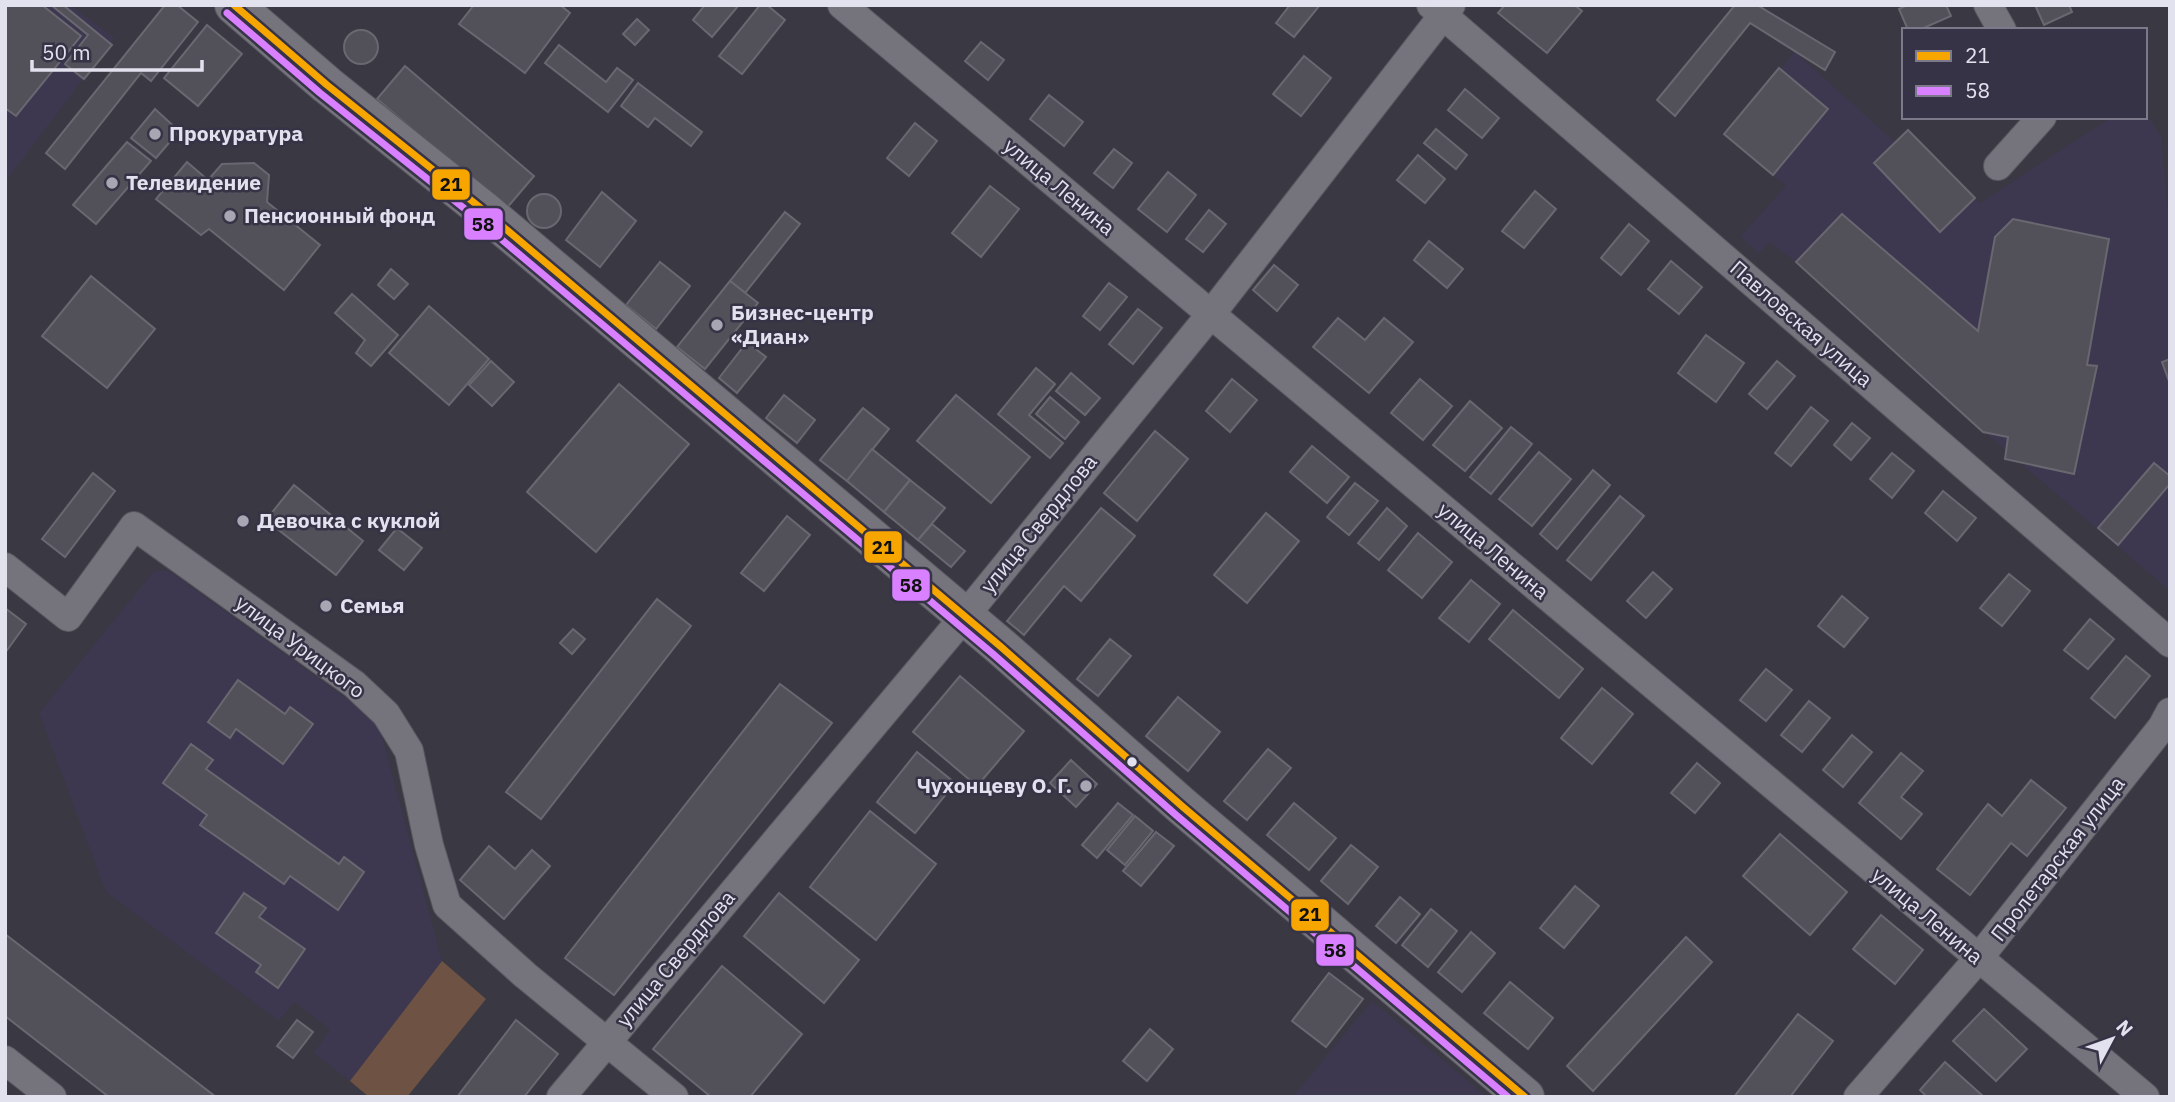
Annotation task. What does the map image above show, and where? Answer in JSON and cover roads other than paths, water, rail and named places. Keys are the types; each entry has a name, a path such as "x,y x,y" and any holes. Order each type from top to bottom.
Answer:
{"street":[{"path":"234,5 327,85 493,218 1525,1097"},
{"name":"улица Ленина","path":"842,5 2145,1097"},
{"path":"1988,5 2001,28"},
{"name":"улица Свердлова","path":"561,1097 964,617 1211,314 1442,9"},
{"name":"Павловская улица","path":"1442,9 2170,643"},
{"path":"1998,166 2040,119"},
{"name":"улица Урицкого","path":"5,567 68,617 134,526 354,684 386,714 409,751 429,845 447,905 525,975 674,1097"},
{"name":"Пролетарская улица","path":"1858,1097 1978,959 2162,727 2170,712"},
{"path":"5,1060 52,1097"}],"place":[{"name":"Прокуратура","path":"155,134"},
{"name":"Телевидение","path":"112,183"},
{"name":"Пенсионный фонд","path":"230,216"},
{"name":"Бизнес-центр «Диан»","path":"717,325"},
{"name":"Девочка с куклой","path":"243,521"},
{"name":"Семья","path":"326,606"},
{"name":"Чухонцеву О. Г.","path":"1086,786"}]}
